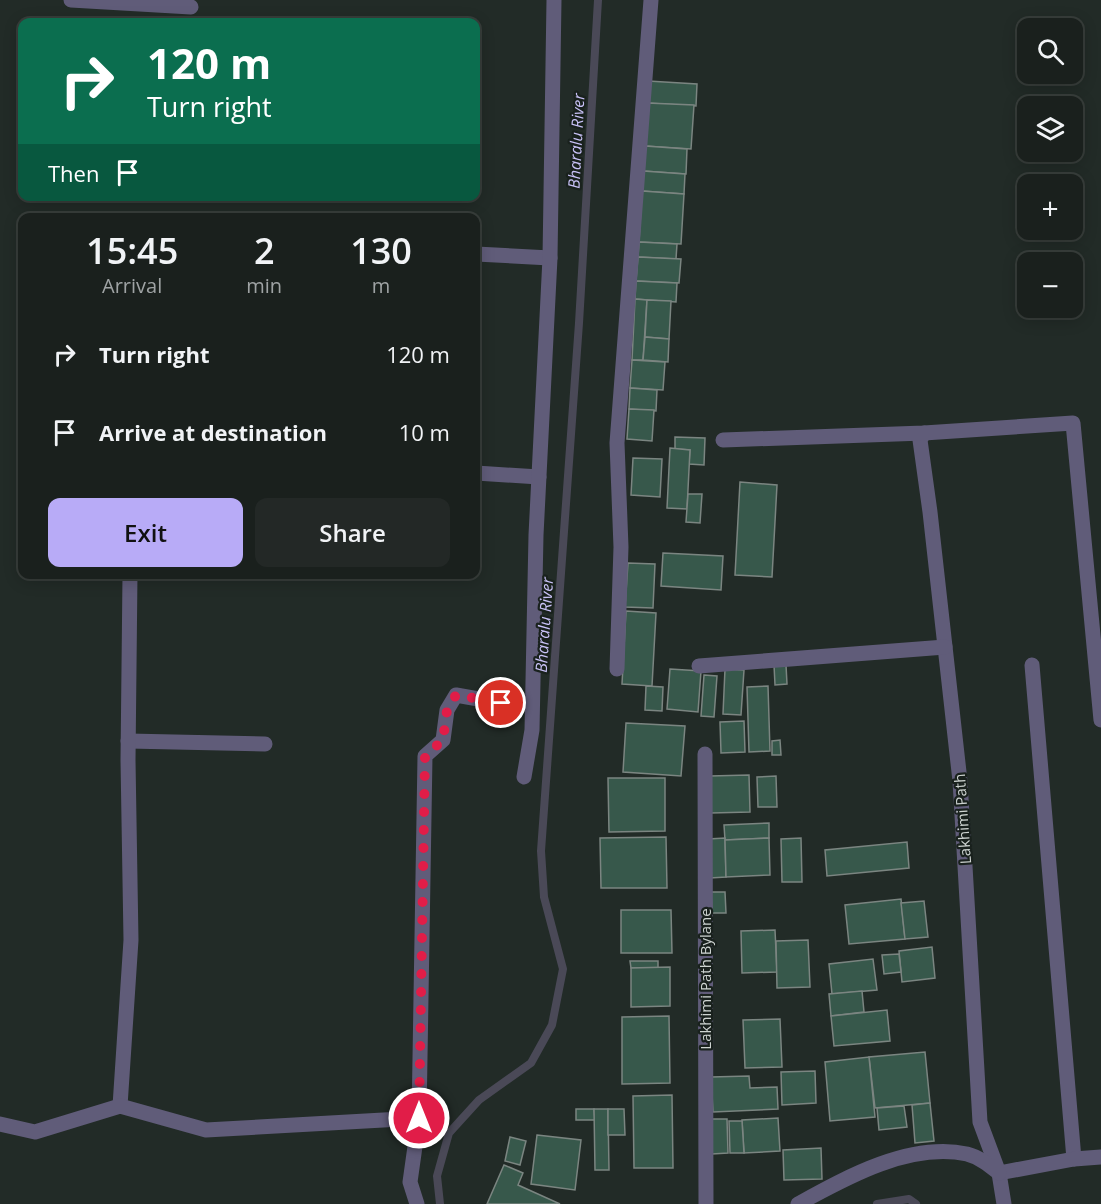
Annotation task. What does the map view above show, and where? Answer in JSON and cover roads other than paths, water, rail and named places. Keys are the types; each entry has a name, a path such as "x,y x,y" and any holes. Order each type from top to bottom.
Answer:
{"street":[{"path":"71,0 191,7"},
{"path":"524,777 532,730 539,477 550,258 554,0"},
{"path":"617,669 621,547 617,443 651,0"},
{"path":"480,254 550,258"},
{"path":"723,440 924,433 1073,423 1101,720"},
{"name":"Lakhimi Path","path":"924,433 920,440 960,781 980,1122 999,1173 1004,1204"},
{"path":"480,473 539,477"},
{"path":"120,1106 131,940 128,741 130,579"},
{"path":"699,666 945,647"},
{"path":"1032,664 1074,1159"},
{"path":"417,1204 410,1182 419,1118 425,756 443,740 447,710 456,695 501,703"},
{"path":"128,741 265,744"},
{"name":"Lakhimi Path Bylane","path":"705,754 706,1204"},
{"path":"0,1124 35,1132 120,1106 206,1130 419,1118"},
{"path":"798,1204 846,1178 915,1153 941,1152 968,1155 982,1161 999,1173 1074,1159 1101,1157"}],"waterway":[{"name":"Bharalu River","path":"440,1204 437,1176 449,1133 479,1100 531,1063 552,1025 563,969 544,897 541,851 579,323 598,0"},
{"name":"Bharalu River","path":"877,1204 909,1199 916,1204"}]}
